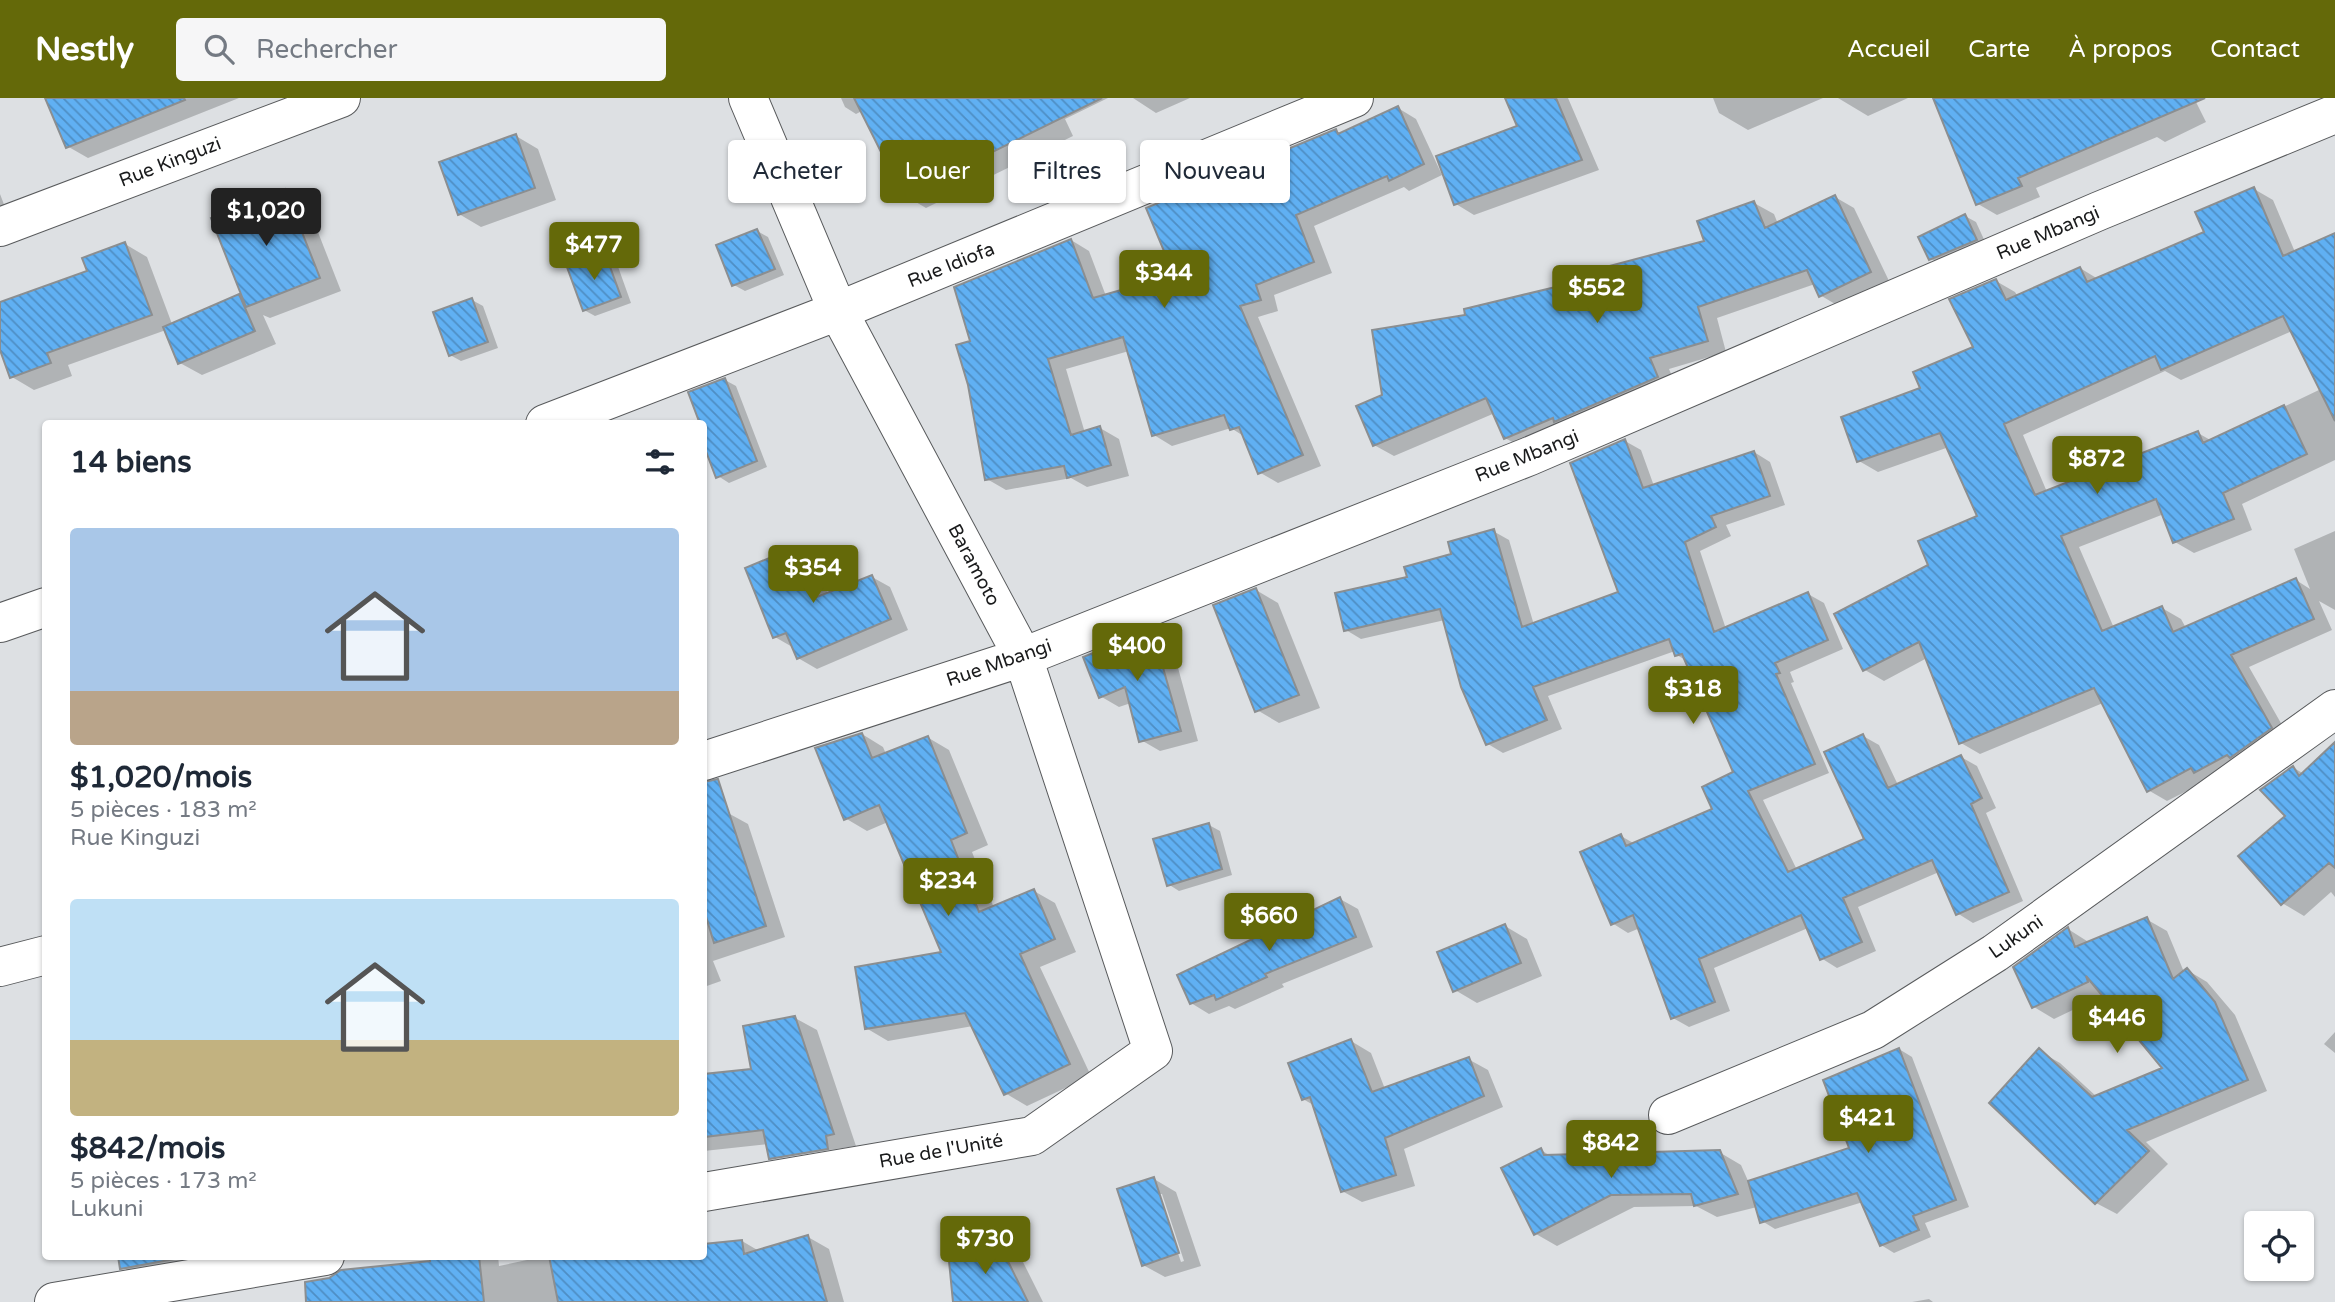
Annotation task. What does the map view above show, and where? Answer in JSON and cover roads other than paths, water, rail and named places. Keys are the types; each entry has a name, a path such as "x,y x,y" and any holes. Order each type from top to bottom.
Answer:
{"street":[{"name":"Rue Kinguzi","path":"0,227 341,98"},
{"name":"Baramoto","path":"748,98 838,312 1023,657 1153,1051"},
{"name":"Rue Idiofa","path":"555,420 838,312 1354,98"},
{"name":"Rue Mbangi","path":"707,760 1023,657 1530,456 2099,211 2335,114"},
{"path":"0,623 42,608"},
{"name":"Lukuni","path":"1668,1115 1873,1030 1995,953 2335,709"},
{"path":"0,967 42,956"},
{"name":"Rue de l'Unité","path":"707,1191 1032,1136 1153,1051"},
{"path":"54,1302 301,1260"}]}
